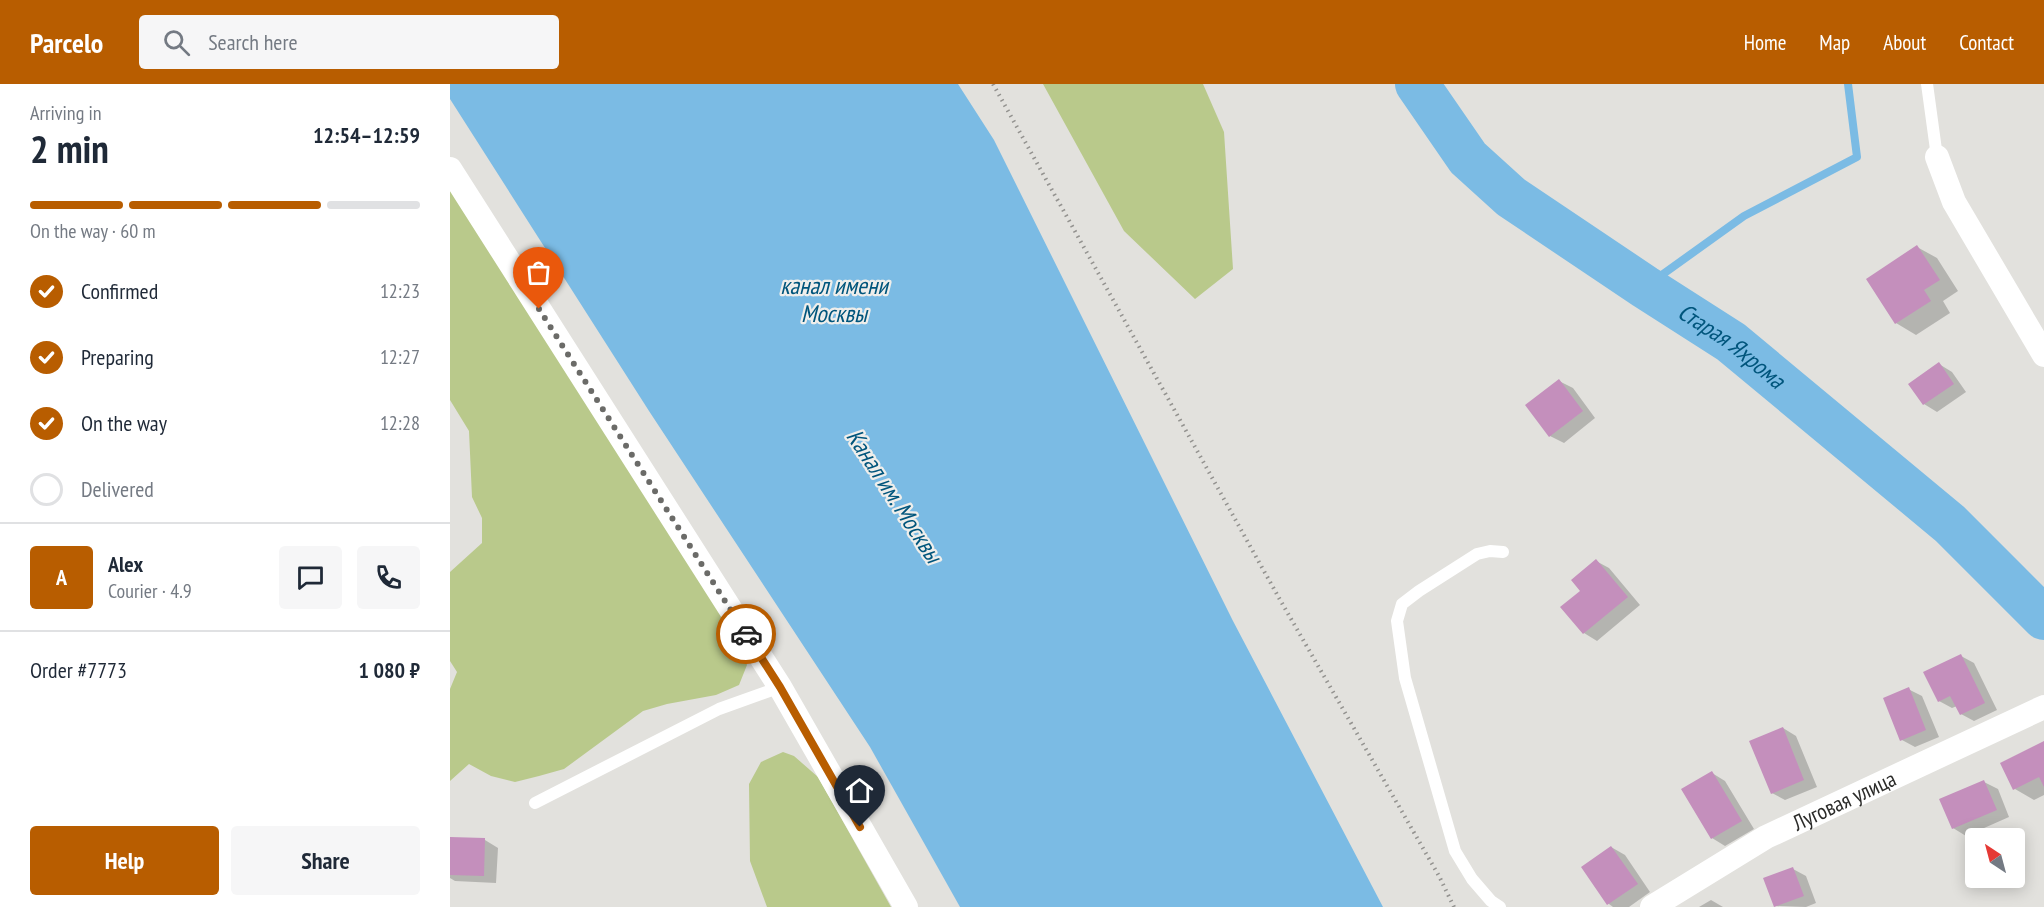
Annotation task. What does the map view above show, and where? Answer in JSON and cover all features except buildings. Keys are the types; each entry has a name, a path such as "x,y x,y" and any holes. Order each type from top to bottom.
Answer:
{"street":[{"path":"1937,157 1954,202 2044,356"},
{"path":"450,170 785,685 906,907"},
{"name":"Луговая улица","path":"1652,907 1766,837 2044,707"}],"lane":[{"path":"1927,84 1937,157"},
{"path":"1500,907 1491,901 1472,879 1455,851 1406,678 1397,621 1402,604 1419,591 1477,554 1490,551 1503,552"},
{"path":"535,803 719,710 785,685"}],"path":[{"path":"993,84 1279,598 1439,876 1454,907"}],"green space":[{"path":"1043,84 1203,84 1224,132 1233,269 1195,299 1124,231"},
{"path":"450,190 741,645 747,665 739,685 716,695 643,711 564,769 515,782 491,776 469,764 450,781 450,689 457,672 450,661 450,572 482,543 482,518 472,497 469,431 450,400"},
{"path":"783,752 794,756 818,777 891,907 767,907 750,861 749,784 761,762"}],"water":[{"name":"канал имени Москвы","path":"450,84 958,84 994,140 1233,621 1383,907 960,907 870,747 649,411 450,99"}],"waterway":[{"name":"Старая Яхрома","path":"1417,84 1468,158 1511,197 1731,342 1950,524 2044,618"},
{"path":"1645,287 1744,216 1857,157 1848,84"}],"way so far":[{"path":"539,309 746,634"}],"route":[{"path":"746,634 780,687 860,827"}],"water label":[{"name":"Канал им. Москвы","path":"894,496"}]}
